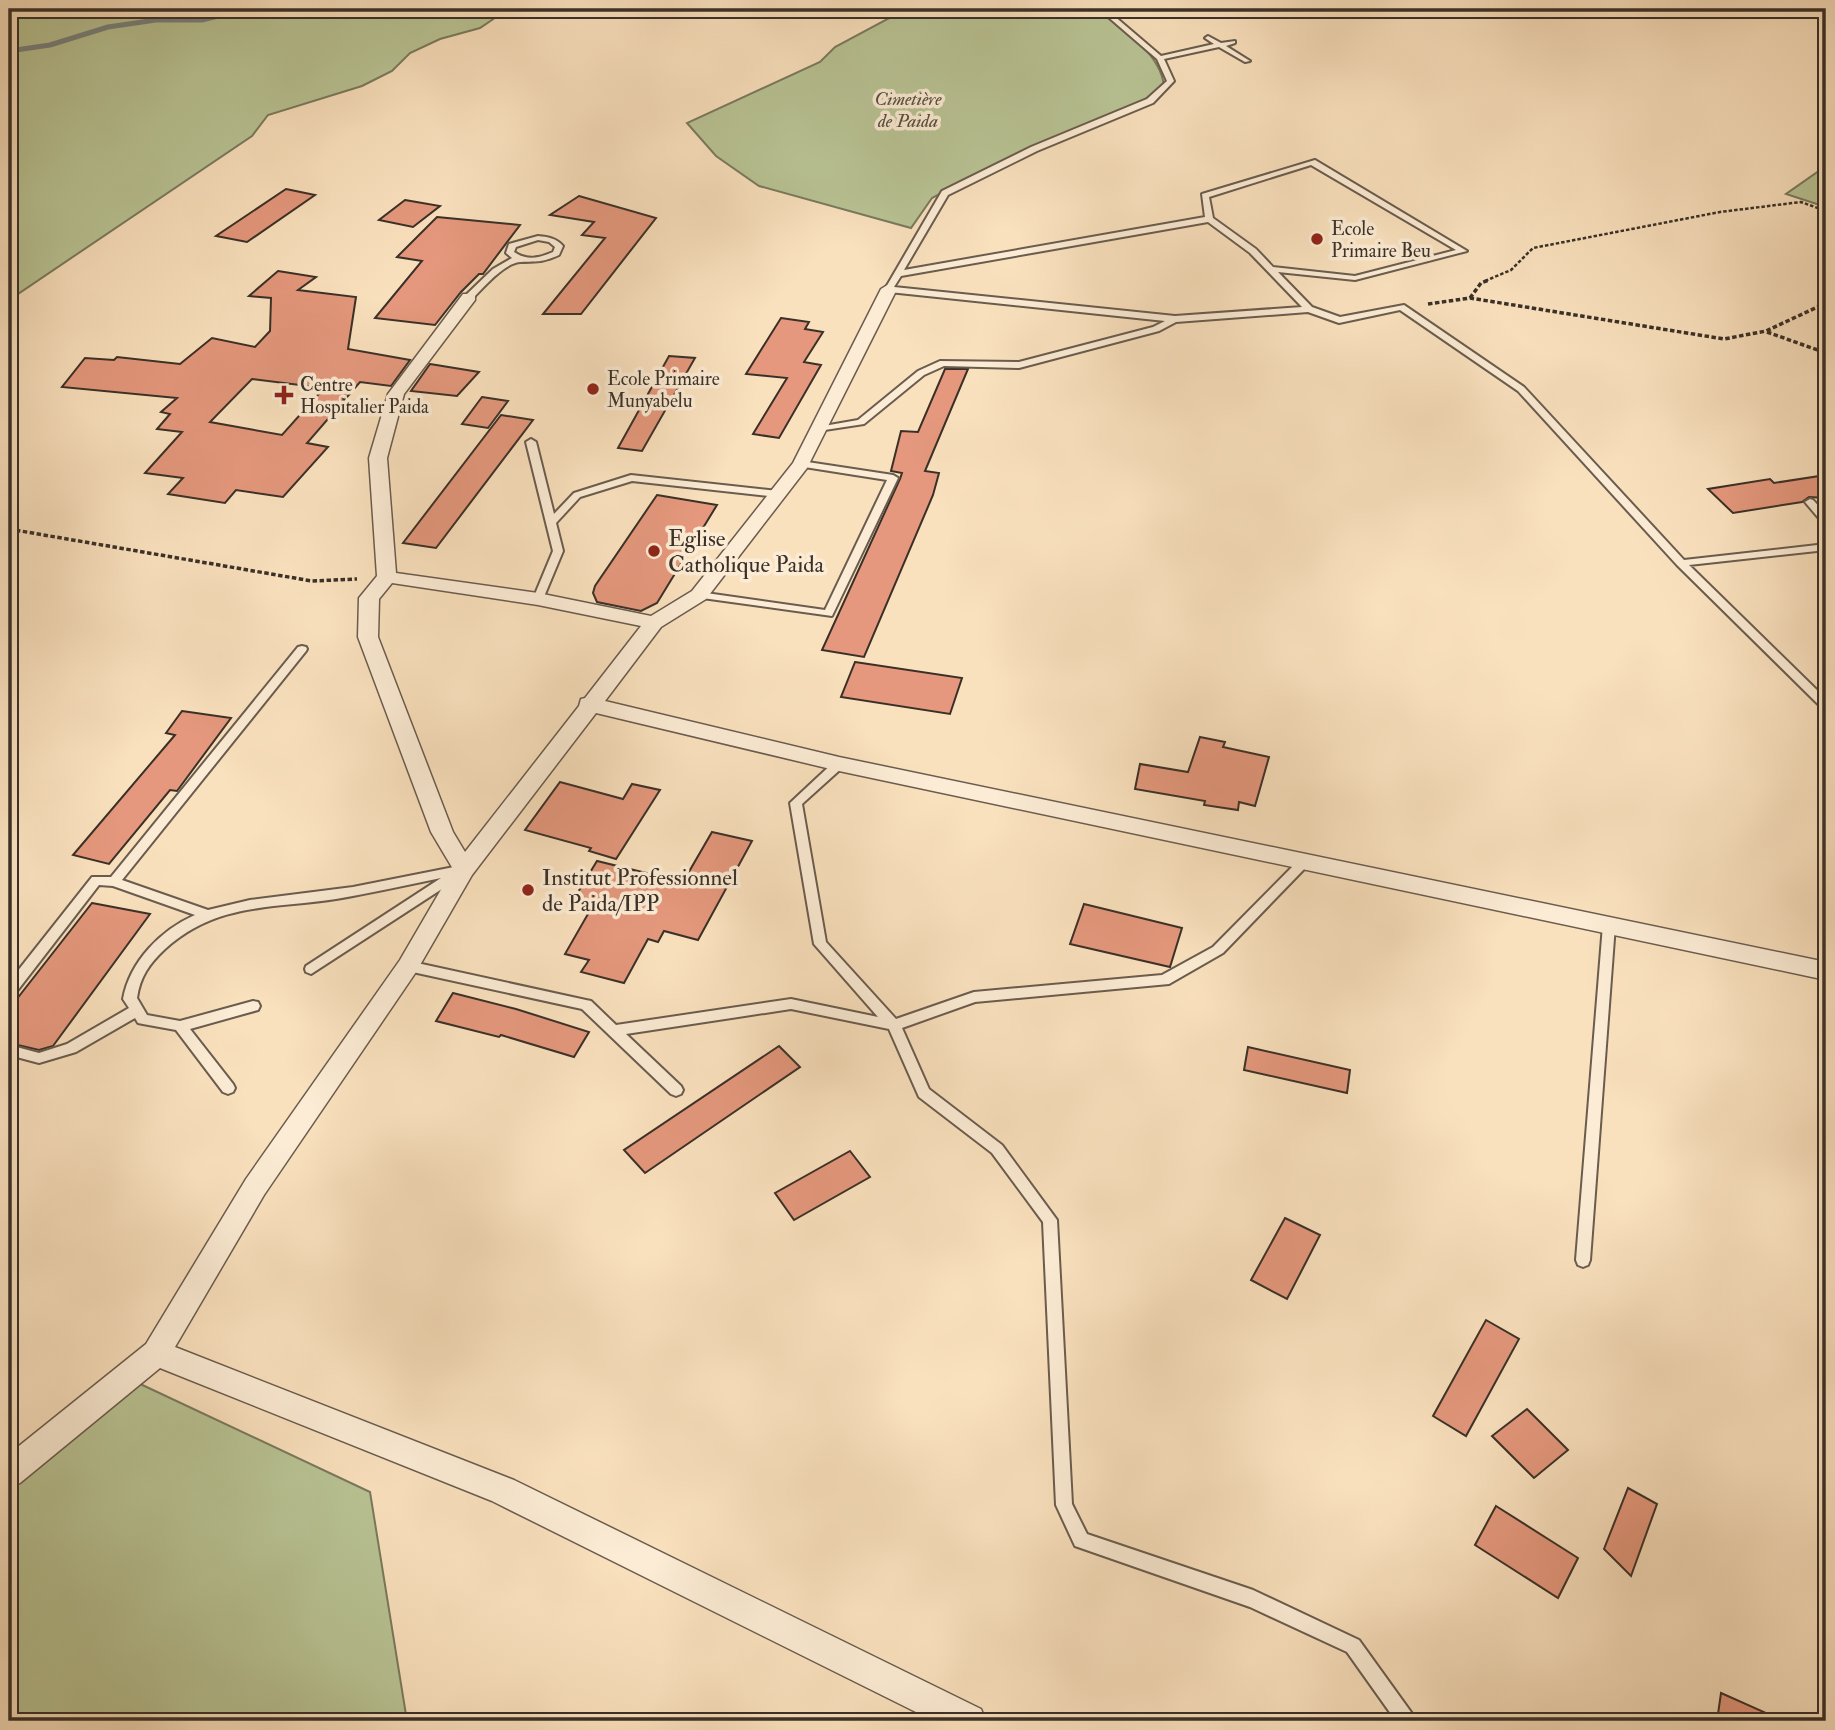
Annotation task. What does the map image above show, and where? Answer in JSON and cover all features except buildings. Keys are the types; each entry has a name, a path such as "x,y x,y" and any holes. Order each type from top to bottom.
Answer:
{"street":[{"path":"14,1465 156,1353 255,1187 408,966 464,869 588,704 654,623 699,595 801,464 893,282"},
{"path":"464,869 442,832 368,636 369,598 387,577 378,458 396,394 469,297"},
{"path":"387,577 538,599 654,623"},
{"path":"588,704 839,764 1826,971"},
{"path":"156,1353 503,1490 969,1721"}],"lane":[{"path":"893,282 945,193 1034,149 1150,101 1171,82 1160,58 1102,9"},
{"path":"1208,38 1247,61"},
{"path":"1160,58 1233,42"},
{"path":"1271,269 1354,278 1462,251 1312,162 1205,196 1209,219 1253,251 1309,309"},
{"path":"893,282 1209,219"},
{"path":"469,297 496,271 517,259 546,259 556,253 559,246 551,240 523,240 512,246 510,253 517,259"},
{"path":"893,282 1175,319 1309,309 1339,320 1401,307 1521,389 1681,563 1826,705"},
{"path":"821,429 860,422 921,373 943,363 1019,365 1156,329 1175,319"},
{"path":"531,442 558,551 538,599"},
{"path":"699,595 828,614 893,478 801,464"},
{"path":"551,523 577,495 631,478 778,494"},
{"path":"1810,502 1826,520"},
{"path":"1681,563 1826,547"},
{"path":"114,882 302,649"},
{"path":"839,764 796,803 820,944 894,1025 924,1093 997,1149 1050,1220 1063,1505 1081,1540 1253,1599 1353,1646 1407,1721"},
{"path":"614,1031 791,1004 894,1025 974,997 1164,980 1218,950 1305,861"},
{"path":"253,1006 180,1026 143,1019 130,999 134,973 176,930 206,914 265,902 316,897 464,869"},
{"path":"311,969 464,869"},
{"path":"9,991 96,880 114,882 206,914"},
{"path":"1583,1260 1609,925"},
{"path":"408,966 586,1005 676,1090"},
{"path":"9,1050 39,1058 71,1048 137,1010"},
{"path":"180,1026 228,1088"}],"path":[{"path":"1470,298 1481,283 1511,270 1533,248 1734,210 1801,202 1826,211"},
{"path":"1401,307 1470,298 1724,339 1766,331 1826,303"},
{"path":"1766,331 1826,354"},
{"path":"9,529 312,581 387,577"}],"green space":[{"path":"9,9 508,9 480,28 440,39 410,53 392,71 362,86 268,115 252,136 9,300"},
{"name":"Cimetière de Paida","path":"906,9 1098,9 1148,52 1156,63 1164,86 1147,99 987,169 932,198 911,228 759,186 716,156 687,123 820,62 835,47"},
{"path":"1826,166 1826,207 1786,194"},
{"path":"136,1382 370,1492 407,1721 9,1721 9,1487"}],"waterway":[{"path":"9,51 50,45 108,27 156,20 202,20 247,9"}],"place":[{"name":"Ecole Primaire Beu","path":"1317,239"},
{"name":"Ecole Primaire Munyabelu","path":"593,389"},
{"name":"Centre Hospitalier Paida","path":"284,395"},
{"name":"Eglise Catholique Paida","path":"654,551"},
{"name":"Institut Professionnel de Paida/IPP","path":"528,890"}]}
